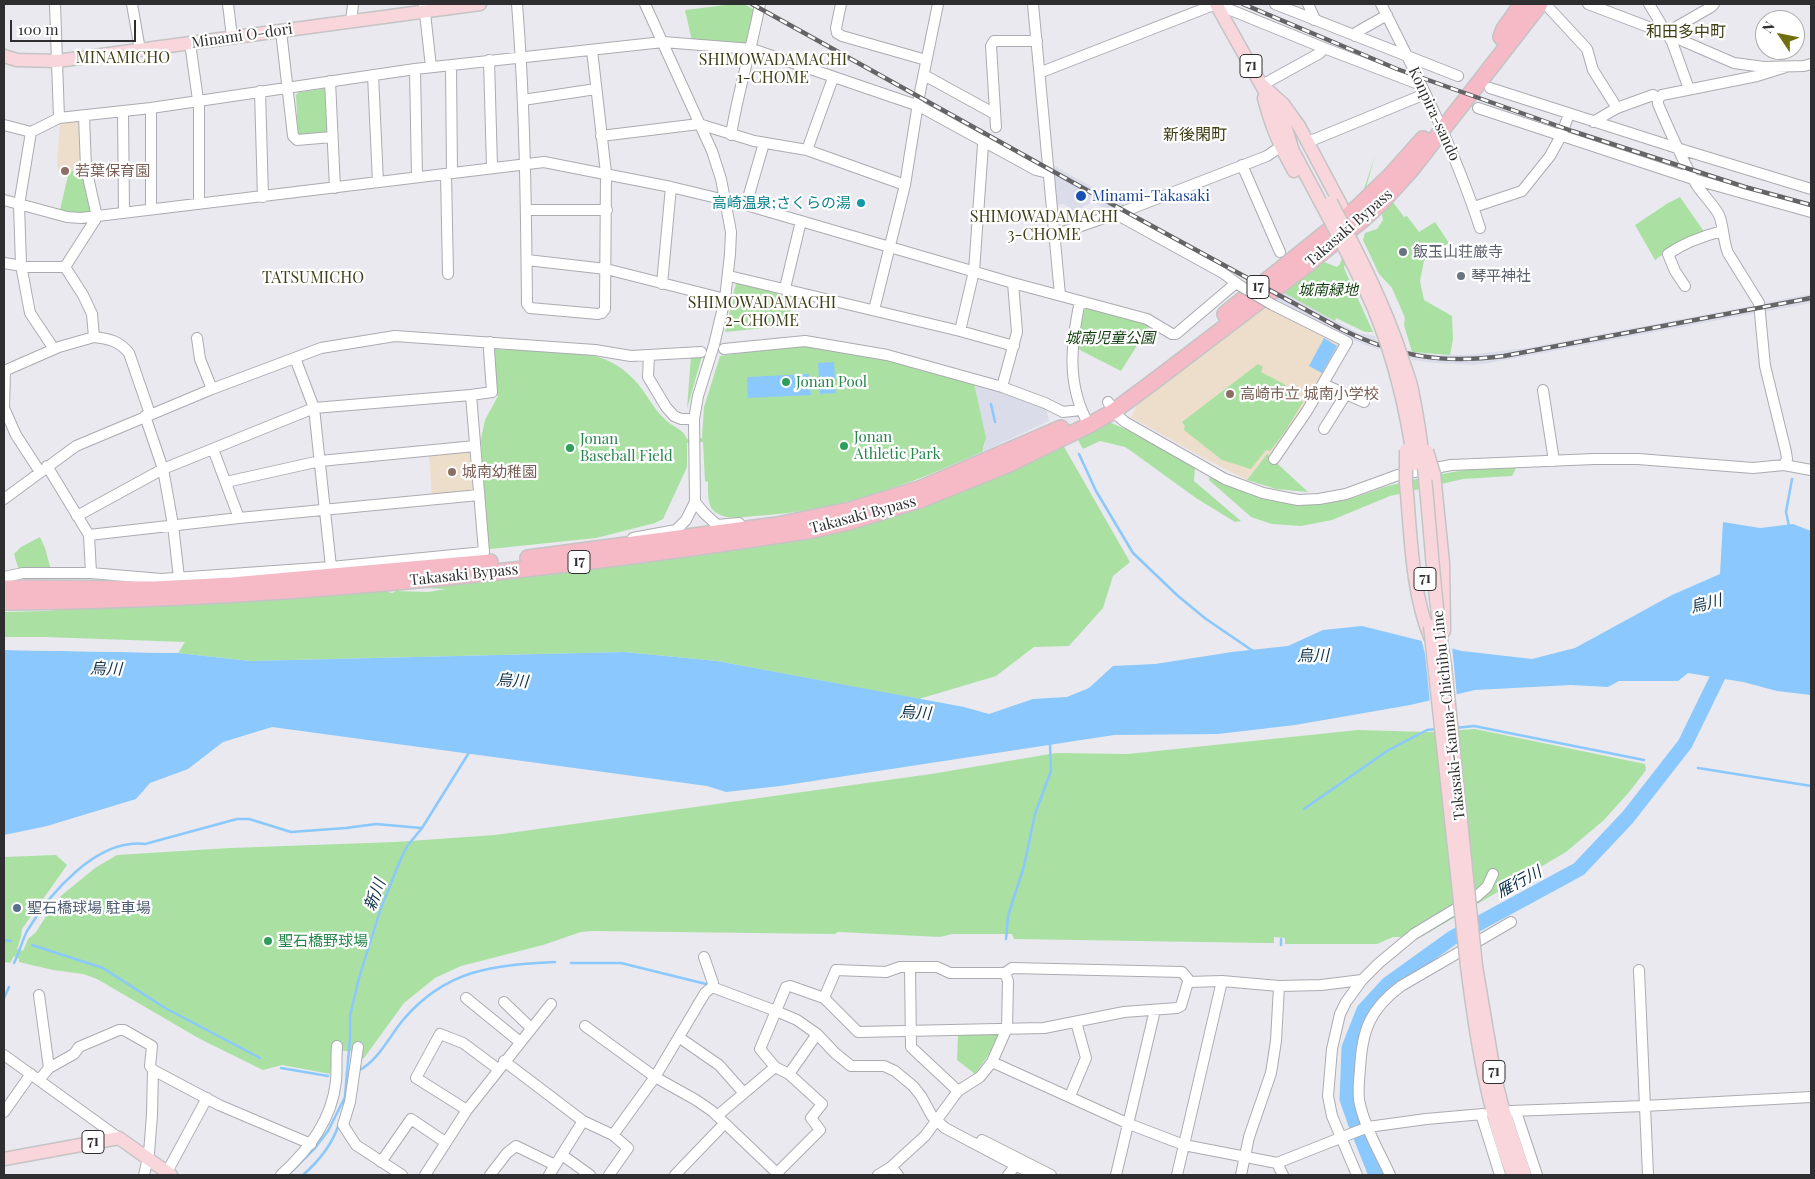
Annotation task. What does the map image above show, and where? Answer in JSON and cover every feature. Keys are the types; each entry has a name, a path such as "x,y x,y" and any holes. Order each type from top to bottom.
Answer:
{"highway":[{"path":"1508,36 1504,29 1522,4"},
{"name":"Takasaki Bypass","path":"4,588 154,588 232,585 466,564 607,548 777,525 850,510 922,488 1111,407 1157,379 1340,228 1361,222 1393,190 1508,36 1528,4"},
{"name":"Takasaki Bypass","path":"1508,36 1547,5"},
{"name":"Takasaki Bypass","path":"4,602 154,599 327,589 569,564 804,532 849,522 920,500 1007,465 1085,417"},
{"path":"4,584 22,580 99,580 121,582 134,578"}],"main road":[{"name":"Minami O-dori","path":"4,56 16,60 57,61 351,22 424,8 480,4"},
{"name":"Takasaki-Kanna-Chichibu Line","path":"1216,4 1286,129 1293,151 1363,263 1384,306 1412,389 1420,440 1439,631 1445,666 1474,1019 1485,1079 1513,1175"},
{"name":"71","path":"1262,85 1283,104 1308,142 1341,205 1340,228 1381,307 1395,342 1418,414 1434,474 1443,563 1445,666"},
{"name":"71","path":"1262,85 1269,120 1280,147 1320,218 1340,228"},
{"name":"Takasaki-Kanna-Chichibu Line","path":"1327,205 1374,309 1390,353 1411,441 1418,488 1431,640 1471,966 1484,1018 1495,1078 1525,1175"},
{"name":"71","path":"1368,285 1391,353 1403,398 1406,440 1406,483 1416,586 1424,622 1431,640"},
{"name":"71","path":"4,1159 118,1138 169,1174"}],"street":[{"path":"55,4 59,118"},
{"path":"132,4 140,50"},
{"path":"228,4 232,37"},
{"path":"351,22 353,4"},
{"path":"517,4 521,56 528,304 530,308 598,314 602,313 605,309 606,173 592,50"},
{"path":"607,548 642,535 676,530 686,520 696,502 694,419 698,396 725,298 729,276 730,232 721,179 712,151 645,4"},
{"path":"731,134 736,106 752,49 760,4"},
{"path":"841,4 836,28 837,33 926,60"},
{"path":"874,310 905,185 926,60 938,4"},
{"path":"1033,4 1060,295"},
{"path":"1040,70 1044,71 1216,4 1423,89"},
{"path":"1275,4 1458,76"},
{"path":"1308,4 1314,20"},
{"name":"Konpira-sando","path":"1381,4 1441,125 1463,175 1480,228"},
{"path":"1588,4 1667,34 1734,63 1750,66 1786,67 1811,64"},
{"path":"1649,4 1672,42 1689,89"},
{"path":"1667,34 1711,8 1714,4"},
{"path":"1547,5 1587,49 1593,70 1617,108"},
{"path":"424,8 432,67"},
{"path":"1355,36 1357,32 1387,15"},
{"path":"281,31 293,136 297,140 332,137"},
{"path":"996,127 991,46 994,41 1037,41"},
{"path":"4,125 31,132 59,118 151,108 288,86 415,69 663,42 752,49 918,106 1036,170 1048,173"},
{"path":"190,43 199,107 199,204"},
{"path":"1262,85 1320,53 1324,48"},
{"path":"489,60 492,167"},
{"path":"448,274 450,65"},
{"path":"1658,99 1662,95 1757,76 1786,67"},
{"path":"415,69 417,177"},
{"path":"373,75 378,182"},
{"path":"924,75 995,114"},
{"path":"807,150 833,78"},
{"path":"330,80 335,188"},
{"path":"1490,88 1593,122 1811,189"},
{"path":"522,100 596,89"},
{"path":"1308,142 1423,89"},
{"path":"260,91 263,197"},
{"path":"1593,122 1617,108 1653,95 1658,99 1658,104 1677,148 1693,179 1718,213 1724,245 1759,303 1762,353 1786,452 1787,459 1784,465"},
{"path":"151,108 151,209"},
{"path":"1478,108 1693,179 1811,212"},
{"path":"123,111 124,214"},
{"path":"1474,207 1522,191 1550,156 1569,114"},
{"path":"65,267 97,216 86,168 84,116"},
{"path":"602,136 699,124 764,143 807,150 905,185"},
{"path":"31,132 19,205 20,265 30,313 54,349"},
{"path":"960,331 974,271 983,146 985,141"},
{"path":"746,205 764,143"},
{"path":"1054,235 1116,214 1266,156 1280,147"},
{"path":"4,200 67,217 81,218 544,162 671,186 746,205 1147,319 1172,334 1176,334 1238,284"},
{"path":"1242,165 1280,252"},
{"path":"662,284 671,186"},
{"path":"526,210 606,210"},
{"path":"1116,214 1223,273 1273,305 1347,342 1324,384 1274,459"},
{"path":"784,288 801,221"},
{"path":"1685,286 1675,271 1668,254 1676,248 1705,235 1722,231"},
{"path":"527,260 606,269 725,298"},
{"path":"4,264 28,267 65,267"},
{"path":"65,267 83,295 92,314 94,337"},
{"path":"729,276 960,331 1014,346"},
{"path":"1002,387 1017,332 1013,282"},
{"path":"1080,301 1072,350 1077,399 1085,417"},
{"path":"4,499 76,446 212,388 321,348 395,336 595,350 631,356 701,352"},
{"path":"91,573 89,535 78,516 44,469 16,435 4,408 4,370 54,349 94,337 116,341 129,353 163,469 173,525 179,578"},
{"path":"197,338 200,359 212,388"},
{"path":"724,349 805,341 887,355 1002,387 1045,403 1063,412 1085,417"},
{"path":"78,516 163,469 314,408 492,392 490,342"},
{"path":"649,355 648,377 666,407 674,416 681,419 694,419"},
{"path":"295,358 314,408 331,567"},
{"path":"1324,384 1364,402"},
{"path":"1543,390 1554,461"},
{"path":"1324,429 1346,394"},
{"path":"4,577 23,574 91,573 120,574 134,578 179,578 331,567 484,552 471,395"},
{"path":"1111,407 1125,422 1225,478 1263,493 1298,500 1319,499 1346,494 1398,475 1445,466 1638,458 1765,468 1784,465 1811,470"},
{"path":"226,482 320,461 475,446"},
{"path":"213,449 239,518"},
{"path":"89,535 239,518 479,495"},
{"path":"696,502 704,513 717,525 746,522 777,525"},
{"path":"1357,1175 1332,1116 1328,1096 1332,1049 1340,1014 1362,980 1391,957 1414,934 1477,896 1487,887 1493,874"},
{"path":"1390,1175 1368,1127 1359,1098 1361,1048 1371,1016 1390,994 1405,981 1511,922"},
{"path":"613,1135 655,1077 705,994 712,987 713,983 704,957"},
{"path":"586,1026 655,1077 696,1100 717,1116 778,1174 820,1130 811,1118 822,1104 789,1074 775,1067 760,1049 786,987 790,986 824,998 858,1032 911,1032 1044,1028 1124,1012 1181,1006 1188,978 1182,972 1012,968 1005,973 950,973 936,967 900,967 886,972 836,970 824,998"},
{"path":"910,967 911,1048 958,1092"},
{"path":"1640,970 1648,1175"},
{"path":"878,1175 925,1136 958,1092 980,1077 992,1062 1007,1028 1008,980 1005,973"},
{"path":"1188,982 1222,981 1279,986 1321,985 1362,980"},
{"path":"1177,1175 1222,981"},
{"path":"1241,1175 1249,1137 1270,1073 1276,1041 1279,986"},
{"path":"712,987 797,1020 817,1034 851,1066 884,1066 905,1077 921,1096 932,1116 945,1128 1018,1163 1050,1175"},
{"path":"39,995 49,1068"},
{"path":"466,998 520,1042"},
{"path":"504,1002 531,1028"},
{"path":"425,1175 467,1110 551,1004"},
{"path":"1116,1175 1155,1010"},
{"path":"1070,1096 1086,1058 1076,1022"},
{"path":"4,1112 35,1077 74,1054 79,1048 119,1030 124,1030 152,1046 150,1066 152,1070 152,1115 144,1175"},
{"path":"467,1110 416,1078 440,1034 463,1043 501,1065 583,1121 613,1135 628,1148 609,1175"},
{"path":"789,1074 817,1034"},
{"path":"680,1038 719,1065 743,1092"},
{"path":"281,1175 311,1144 328,1115 335,1093 337,1046"},
{"path":"343,1125 350,1102 358,1047"},
{"path":"4,1054 118,1138"},
{"path":"992,1062 1129,1124 1184,1145 1278,1163 1368,1127 1482,1114 1500,1175"},
{"path":"717,1116 743,1092 775,1067"},
{"path":"152,1070 207,1098 311,1144"},
{"path":"1538,1175 1514,1111 1644,1106 1811,1096"},
{"path":"169,1174 207,1098"},
{"path":"328,1115 343,1125 356,1145 402,1175"},
{"path":"382,1162 411,1119 445,1142"},
{"path":"549,1175 583,1121"},
{"path":"675,1175 724,1124"},
{"path":"490,1175 507,1153 516,1146 555,1165"},
{"path":"562,1155 590,1175"},
{"path":"1008,1175 1018,1163"},
{"path":"1018,1163 1034,1175"},
{"path":"1278,1163 1283,1175"},
{"path":"891,1166 898,1175"}],"shaded area":[{"path":"79,120 82,123 85,172 69,171 68,174 59,172 57,164 60,122"},
{"path":"1051,164 1125,205 1110,212 1093,201 1075,212 1064,204 1056,205"},
{"path":"1284,293 1358,333 1375,336 1379,350 1343,336 1275,300"},
{"path":"1811,294 1811,303 1763,312 1762,303"},
{"path":"1756,305 1757,313 1474,365 1412,360 1410,351 1437,355 1466,355 1527,348"},
{"name":"高崎市立 城南小学校","path":"1262,306 1267,309 1269,307 1342,342 1315,393 1271,457 1267,454 1247,480 1131,417 1136,407 1133,403"},
{"path":"974,383 1046,407 1049,421 982,452 985,444"},
{"name":"城南幼稚園","path":"469,450 474,453 476,491 432,497 429,454"}],"green space":[{"path":"744,4 756,11 747,46 692,41 685,10"},
{"path":"329,88 330,135 298,135 296,95 299,92"},
{"name":"城南緑地","path":"1375,155 1344,268 1373,332 1365,332 1336,318 1335,321 1284,293 1324,262 1337,267 1340,264"},
{"path":"69,171 85,172 94,212 73,214 60,210"},
{"path":"1680,197 1705,233 1673,247 1655,260 1635,225"},
{"path":"1393,202 1404,217 1407,216 1419,232 1435,222 1449,243 1424,261 1420,281 1424,300 1452,316 1453,339 1450,355 1412,352 1404,325 1405,318 1392,288 1379,274 1363,240 1365,233 1377,229 1383,220 1382,214"},
{"path":"740,281 796,294 786,326 725,332 736,283"},
{"name":"城南児童公園","path":"1088,307 1150,325 1121,371 1076,348 1084,310"},
{"name":"Jonan Athletic Park","path":"800,345 888,360 974,383 986,438 982,452 899,486 844,503 786,513 734,518 719,514 710,505 708,482 705,481 703,442 687,443 687,467 663,519 655,523 596,538 490,549 486,546 481,439 485,420 498,396 495,394 493,351 495,349 508,350 508,347 568,352 569,354 592,355 612,362 637,383 661,415 681,431 687,439 702,438 704,407 720,356"},
{"path":"691,356 702,356 687,409"},
{"path":"1258,364 1263,367 1261,372 1286,385 1283,391 1303,402 1284,433 1270,451 1266,450 1251,469 1222,460 1184,430 1185,426 1182,422"},
{"path":"1109,422 1138,435 1195,467 1194,481 1241,521 1235,522 1196,498 1125,447 1100,441 1083,449 1077,438"},
{"path":"1063,445 1130,562 1113,576 1103,608 1069,646 1034,647 996,676 919,699 717,661 624,652 250,661 178,653 185,642 4,637 4,612 46,611 374,589 392,593 396,591 428,592 446,589 402,587 648,559"},
{"path":"1267,454 1308,492 1276,489 1247,480"},
{"path":"1516,468 1512,476 1463,479 1390,496 1332,520 1301,526 1272,524 1251,517 1209,480 1210,476 1246,493 1281,503 1317,504 1336,502 1400,483 1459,471"},
{"path":"40,537 51,570 19,571 14,554 21,547"},
{"path":"1475,729 1645,764 1646,770 1604,820 1566,852 1421,937 1393,937 1377,944 1285,944 1285,938 1274,937 1274,943 1264,943 1014,939 1012,934 952,934 940,937 838,932 835,934 581,932 543,945 461,966 435,978 404,1003 364,1058 359,1060 359,1052 334,1050 330,1074 282,1065 263,1070 200,1039 97,979 83,974 53,970 19,962 19,959 14,956 10,963 4,962 4,857 56,855 67,865 22,929 17,949 23,951 28,939 36,932 55,902 95,868 117,855 230,848 395,842 495,835 931,774 1056,753 1128,754 1358,730 1429,732"},
{"path":"999,1033 994,1047 975,1074 957,1060 958,1035"}],"water":[{"path":"1324,338 1337,346 1322,373 1309,366"},
{"path":"834,362 836,393 820,394 818,363"},
{"path":"809,374 811,395 748,398 747,377"},
{"name":"烏川","path":"1723,522 1760,528 1793,524 1811,531 1811,695 1777,691 1743,682 1688,673 1678,681 1619,681 1608,687 1571,685 1475,690 1410,705 1295,725 1218,734 1114,735 780,786 726,792 707,786 272,727 223,742 188,769 150,783 136,799 47,826 4,835 4,650 178,653 250,661 624,652 717,661 964,707 989,714 1033,699 1067,697 1089,688 1113,666 1155,664 1232,652 1288,646 1323,630 1362,626 1462,651 1532,659 1575,648 1672,595 1720,574"}],"pier":[{"path":"1421,638 1452,646 1457,697 1430,703 1425,654"},
{"path":"4,648 180,651 178,653 4,650"}],"waterway":[{"path":"991,404 995,422"},
{"path":"1079,454 1096,491 1133,553 1178,596 1206,619 1253,651"},
{"path":"1789,526 1786,512 1792,479"},
{"name":"雁行川","path":"1376,1175 1347,1099 1349,1048 1364,1010 1388,984 1452,938 1579,869 1628,817 1685,744 1726,660"},
{"path":"1455,728 1474,726 1644,760"},
{"path":"1304,809 1387,751 1427,730 1437,729"},
{"path":"1006,939 1008,916 1024,866 1035,814 1051,771 1050,745"},
{"name":"新川","path":"344,1107 350,1016 359,978 381,908 408,845 422,828 470,751"},
{"path":"1698,768 1811,786"},
{"path":"14,963 27,931 62,885 93,859 127,844 145,844 237,819 249,819 291,832 376,824 421,828"},
{"path":"1281,939 1281,945"},
{"path":"4,940 11,941"},
{"path":"32,945 103,968 165,1008 260,1058"},
{"path":"358,1071 372,1061 403,1020 419,1003 436,990 454,980 491,968 555,962"},
{"path":"571,963 621,963 706,984"},
{"path":"4,998 9,987"},
{"path":"281,1068 328,1076"},
{"path":"290,1173 315,1148 328,1131 344,1099"},
{"name":"新川","path":"303,1175 324,1152 333,1139 339,1124"}],"railway":[{"path":"752,4 1343,330 1383,347 1422,356 1441,358 1461,359 1504,356 1811,298"},
{"path":"1243,4 1397,69 1572,131 1745,187 1811,205"}],"place":[{"name":"若葉保育園","path":"65,171"},
{"name":"Minami-Takasaki","path":"1081,196"},
{"name":"高崎温泉;さくらの湯","path":"861,203"},
{"name":"飯玉山荘厳寺","path":"1403,252"},
{"name":"琴平神社","path":"1461,276"},
{"name":"Jonan Pool","path":"786,382"},
{"name":"高崎市立 城南小学校","path":"1230,394"},
{"name":"Jonan Athletic Park","path":"844,446"},
{"name":"Jonan Baseball Field","path":"570,448"},
{"name":"城南幼稚園","path":"452,472"},
{"name":"聖石橋球場 駐車場","path":"17,908"},
{"name":"聖石橋野球場","path":"268,941"}],"district":[{"name":"和田多中町","path":"1686,32"},
{"name":"MINAMICHO","path":"123,58"},
{"name":"SHIMOWADAMACHI 1-CHOME","path":"773,69"},
{"name":"新後閑町","path":"1195,135"},
{"name":"SHIMOWADAMACHI 3-CHOME","path":"1044,226"},
{"name":"TATSUMICHO","path":"313,278"},
{"name":"SHIMOWADAMACHI 2-CHOME","path":"762,312"}]}
